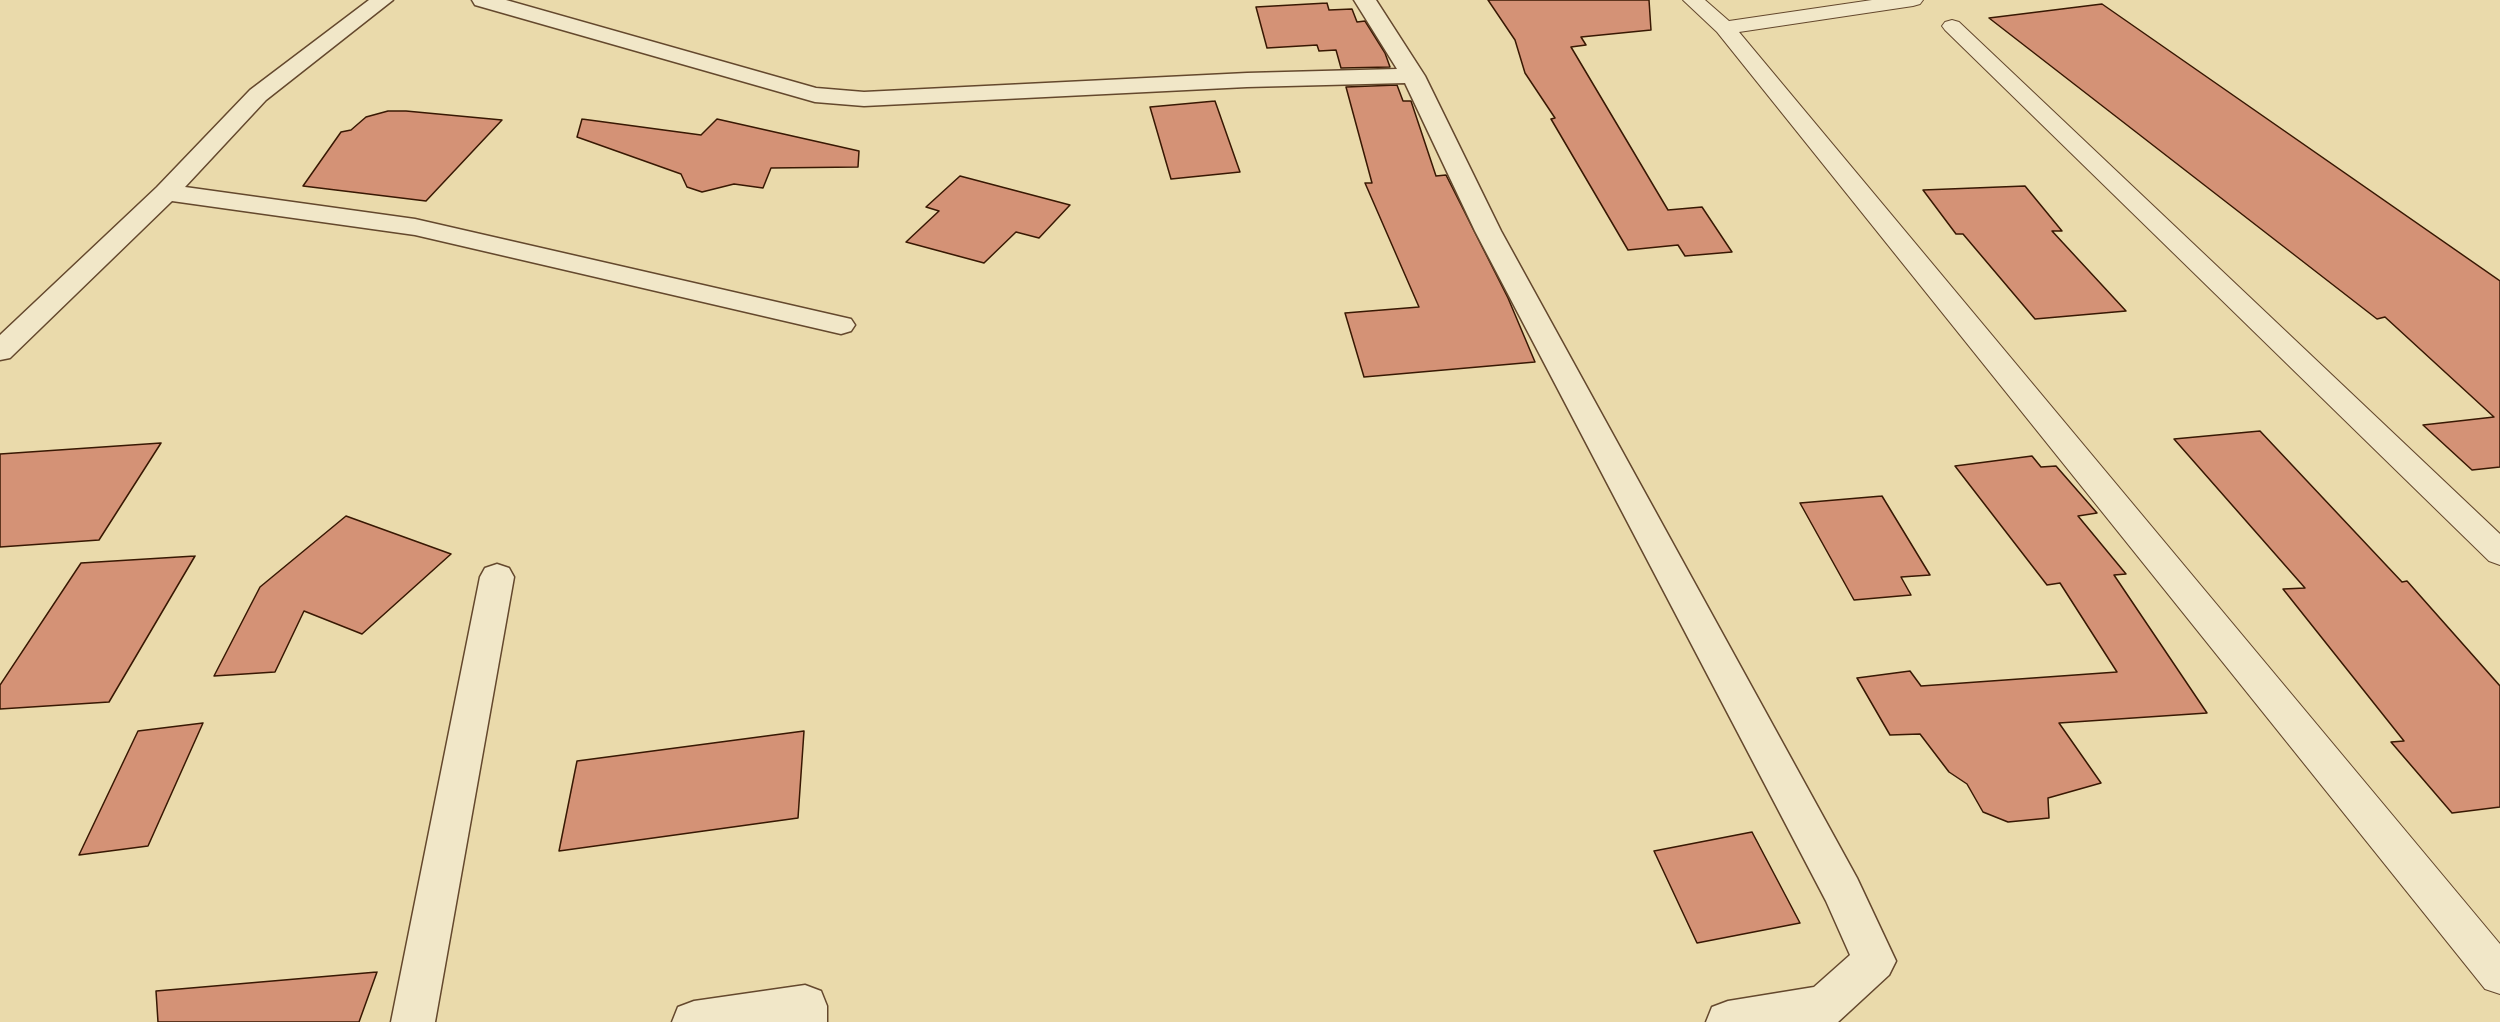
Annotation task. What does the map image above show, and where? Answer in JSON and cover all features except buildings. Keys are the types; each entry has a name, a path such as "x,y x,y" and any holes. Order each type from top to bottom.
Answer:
{"street":[{"path":"0,351 166,192 258,95 382,0"},
{"path":"483,0 815,95 864,99 1247,80 1413,76"},
{"path":"1365,0 1413,76 1488,231 1842,891 1874,961 1825,1006 1728,1022"},
{"path":"166,192 415,227 841,325"},
{"path":"413,1022 497,577"},
{"path":"693,1022 805,1006 805,1022"}],"lane":[{"path":"1693,0 1724,28 2500,975"},
{"path":"1724,28 1913,0"},
{"path":"1952,26 2500,553"}]}
